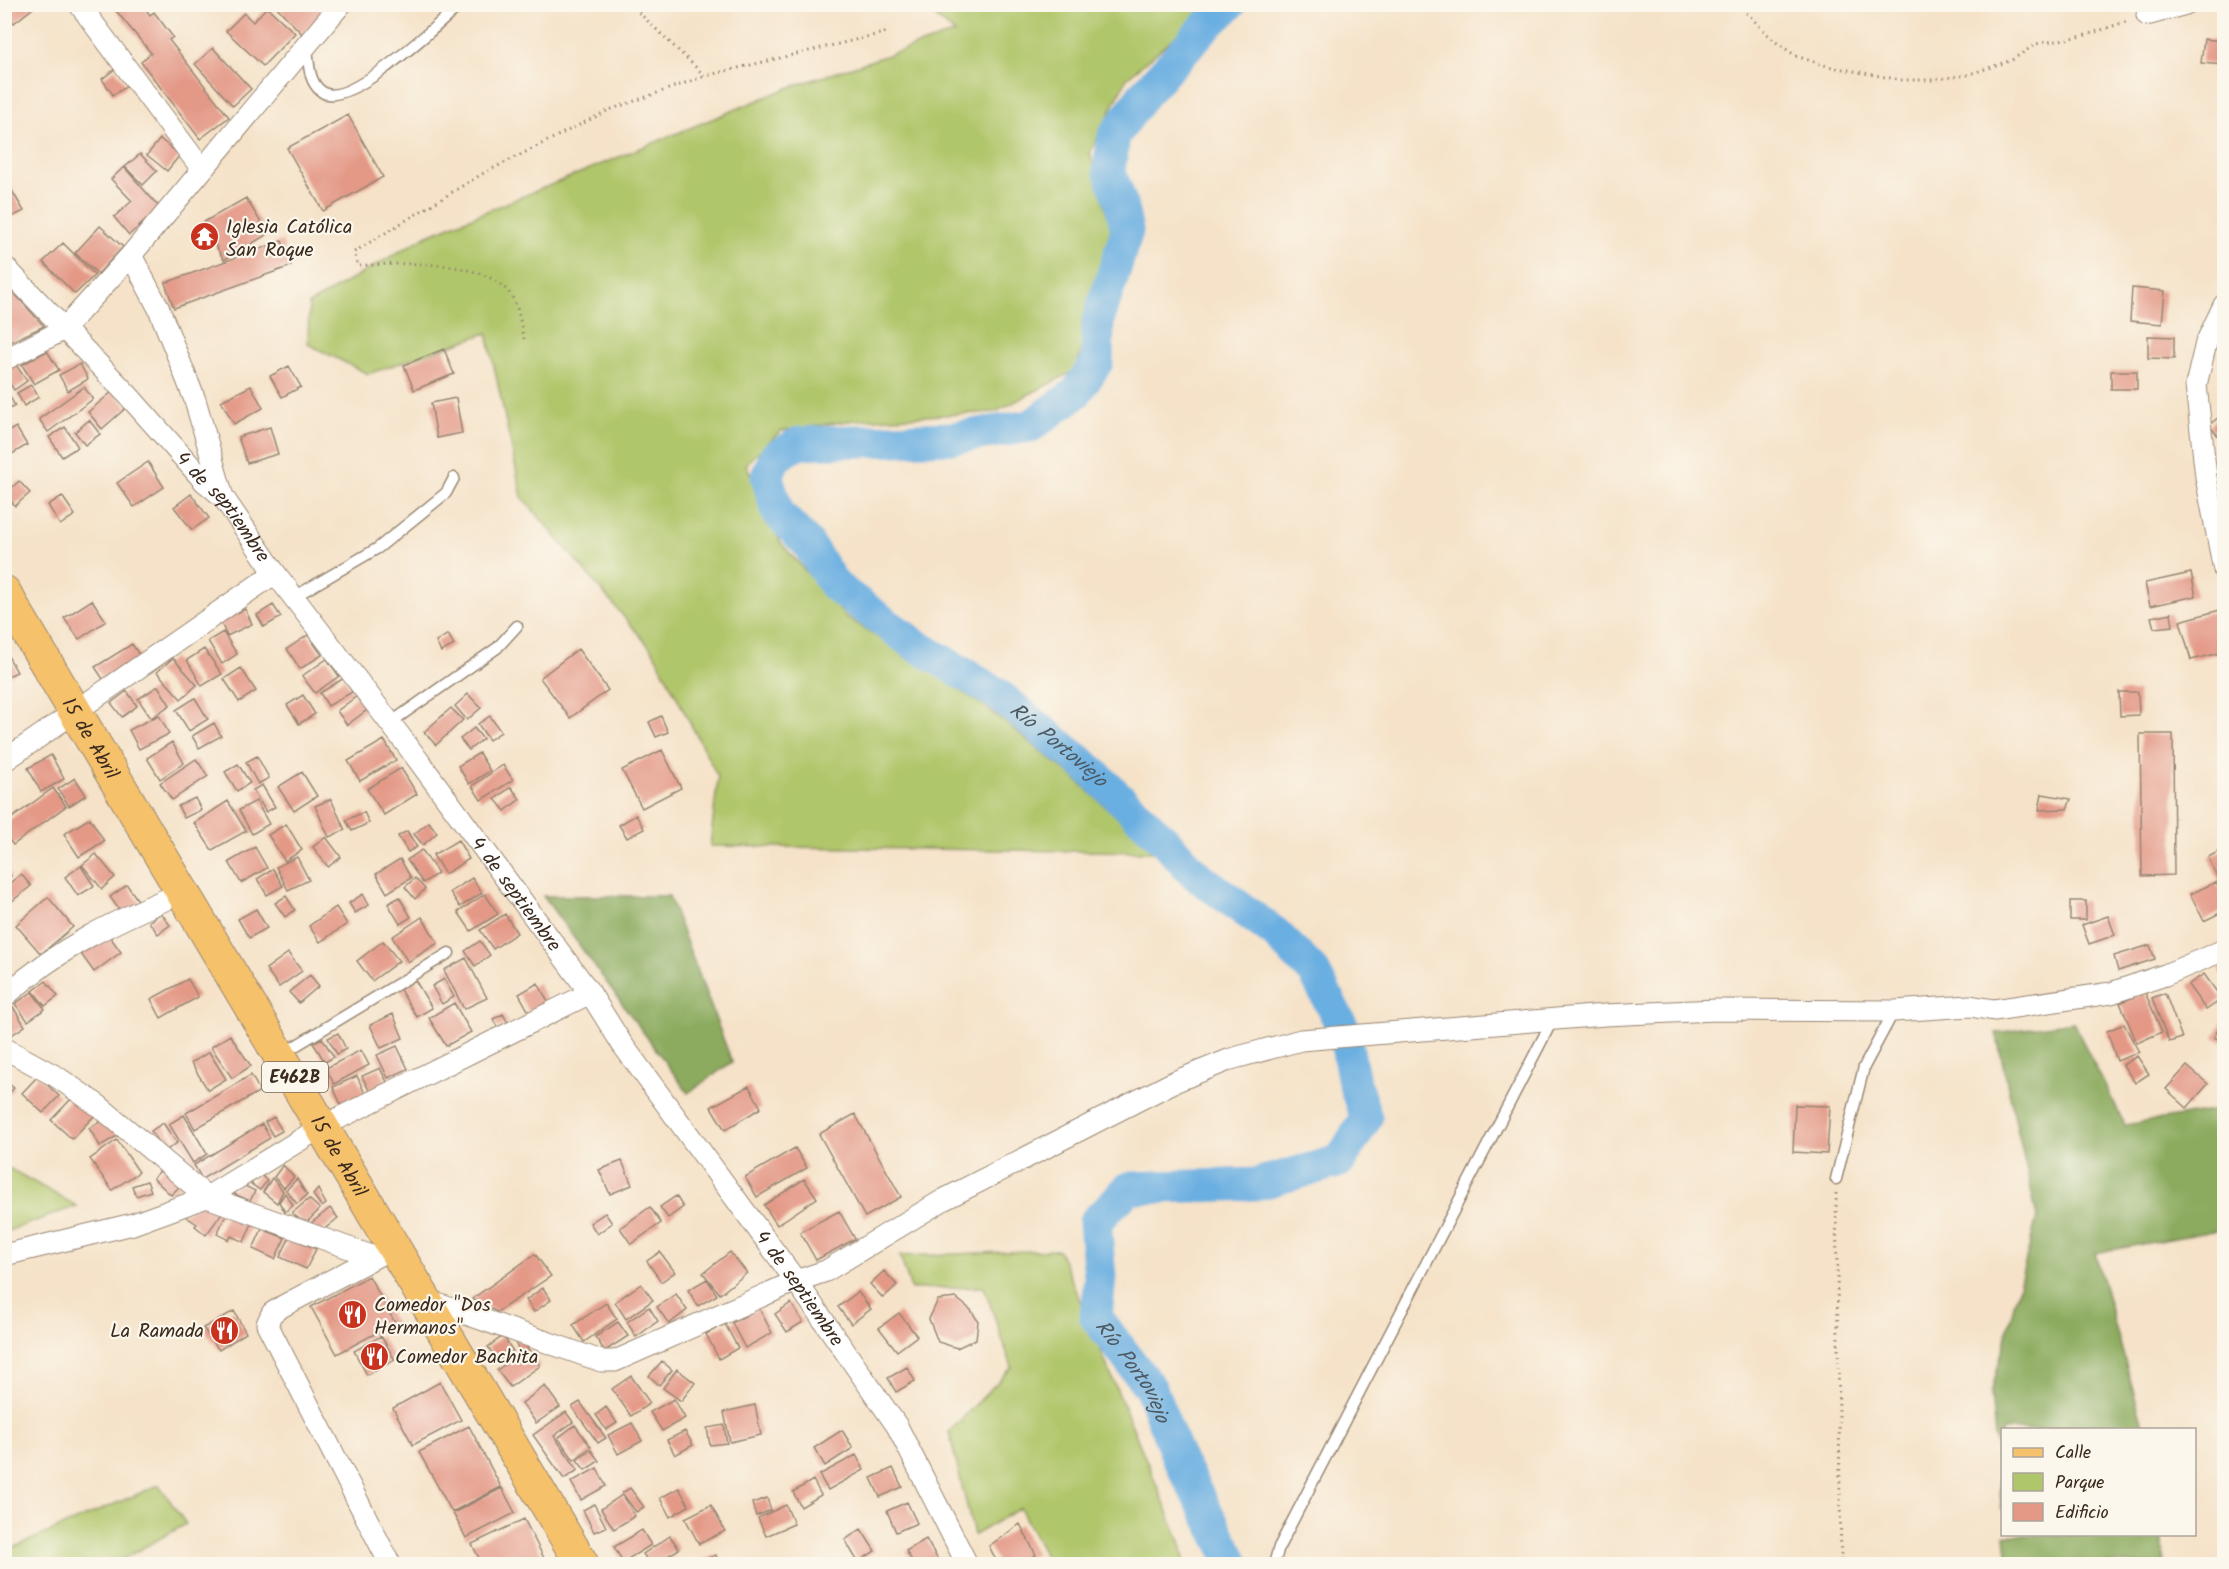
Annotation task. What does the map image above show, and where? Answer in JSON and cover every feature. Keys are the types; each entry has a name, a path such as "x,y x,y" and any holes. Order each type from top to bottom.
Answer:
{"main road":[{"name":"15 de Abril","path":"4,592 323,1126 384,1252 426,1300 582,1564"}],"street":[{"path":"79,4 201,168"},
{"path":"4,360 63,330 131,255 201,168 307,48 341,4"},
{"path":"2147,15 2186,4"},
{"path":"131,255 159,309 195,400 223,497"},
{"name":"4 de septiembre","path":"4,266 63,330 127,394 205,482 223,497 275,573 390,723 590,993 622,1044 796,1281 897,1426 967,1564"},
{"path":"2224,305 2219,324 2206,343 2196,385 2206,477 2224,570"},
{"path":"4,761 275,573"},
{"path":"4,997 38,967 105,926 183,892"},
{"path":"426,1300 601,1361 615,1361 796,1281 826,1271 943,1200 1174,1082 1231,1059 1301,1040 1383,1035 1553,1018 1716,1010 1894,1011 1970,1006 1994,1010 2111,993 2165,975 2224,950"},
{"path":"4,1255 132,1224 207,1197 323,1126 590,993"},
{"path":"4,1048 57,1077 99,1106 207,1197 384,1252"},
{"path":"384,1252 272,1313 267,1324 390,1564"}],"lane":[{"path":"307,48 313,83 322,92 331,95 342,93 391,64 460,4"},
{"path":"294,597 378,548 446,493 454,478"},
{"path":"390,723 497,648 517,626"},
{"path":"281,1054 449,953"},
{"path":"1836,1179 1864,1067 1894,1011"},
{"path":"1274,1564 1280,1548 1553,1018"}],"path":[{"path":"630,4 705,75"},
{"path":"1738,4 1773,40 1796,56 1827,66 1901,80 1930,80 1967,75 2012,60 2036,44 2084,36 2147,15"},
{"path":"524,339 515,302 498,282 469,269 395,263 358,266 354,252 493,169 609,110 705,75 888,32"},
{"path":"1836,1179 1841,1564"}],"green space":[{"path":"921,5 1212,5 1127,78 1090,153 1111,228 1076,370 995,412 855,420 781,431 746,464 781,543 845,616 983,705 1071,775 1155,852 710,846 718,777 653,651 522,497 487,333 368,374 308,344 309,304 428,235 788,88 955,33"},
{"path":"543,896 669,896 732,1062 688,1093"},
{"path":"2073,1022 2125,1125 2224,1109 2224,1229 2095,1253 2144,1428 2001,1428 2001,1501 1991,1393 2037,1217 1996,1033"},
{"path":"5,1166 77,1206 5,1232"},
{"path":"1059,1250 1181,1544 1185,1564 1049,1564 1020,1508 974,1535 949,1432 1012,1367 984,1287 911,1289 900,1256"},
{"path":"159,1485 186,1524 114,1564 5,1564 5,1551"},
{"path":"2005,1536 2161,1536 2165,1564 2008,1564"}],"building":[{"path":"6,4 30,4 33,8 14,23 4,12"},
{"path":"114,4 142,4 150,15 154,12 173,37 169,40 229,117 200,139 141,62 151,53 112,6"},
{"path":"274,4 317,4 324,12 302,34"},
{"path":"267,7 295,33 263,66 226,31 244,13 253,22"},
{"path":"2204,39 2224,41 2224,65 2201,63"},
{"path":"213,48 251,89 233,106 195,64"},
{"path":"115,69 127,86 113,95 102,79"},
{"path":"348,115 383,177 323,211 287,148"},
{"path":"160,139 180,155 167,171 147,155"},
{"path":"140,154 157,171 143,185 125,167"},
{"path":"124,167 160,208 129,235 114,217 132,201 111,179"},
{"path":"8,184 24,211 4,221 4,186"},
{"path":"246,198 268,234 224,260 202,223"},
{"path":"100,226 123,247 98,274 75,253"},
{"path":"282,241 291,266 174,308 165,283"},
{"path":"63,243 95,275 75,294 43,262"},
{"path":"2132,288 2165,291 2162,324 2130,321"},
{"path":"13,292 44,326 4,345 4,297"},
{"path":"2148,336 2174,337 2174,359 2148,358"},
{"path":"444,349 454,374 414,390 404,365"},
{"path":"47,351 59,370 34,384 22,365"},
{"path":"14,362 27,381 14,390 4,375 4,367"},
{"path":"80,364 88,379 68,391 59,375"},
{"path":"289,366 301,387 282,397 270,376"},
{"path":"2111,371 2137,371 2137,389 2111,389"},
{"path":"31,385 39,397 24,406 17,393"},
{"path":"4,386 15,406 4,412"},
{"path":"251,386 263,408 234,424 221,401"},
{"path":"84,387 93,399 48,432 39,419"},
{"path":"113,391 127,407 102,429 88,412"},
{"path":"456,398 462,433 437,438 431,403"},
{"path":"2224,413 2224,443 2209,425"},
{"path":"89,420 100,434 85,445 75,432"},
{"path":"16,427 27,445 4,459 4,434"},
{"path":"65,427 78,447 62,457 49,437"},
{"path":"270,427 278,454 247,463 238,437"},
{"path":"148,462 164,487 134,507 117,483"},
{"path":"19,481 30,493 15,506 5,494"},
{"path":"191,494 209,518 192,530 174,507"},
{"path":"62,496 75,515 60,525 48,505"},
{"path":"2191,573 2196,596 2150,606 2145,583"},
{"path":"92,600 106,621 79,639 64,618"},
{"path":"273,605 281,617 264,627 257,615"},
{"path":"245,609 252,624 227,636 220,621"},
{"path":"2220,610 2224,627 2224,652 2191,660 2180,621"},
{"path":"2171,613 2173,626 2154,628 2151,617"},
{"path":"223,632 237,654 222,664 208,641"},
{"path":"448,634 454,645 441,652 436,642"},
{"path":"308,635 322,655 300,669 287,649"},
{"path":"132,644 144,662 107,685 95,667"},
{"path":"4,649 17,672 4,678"},
{"path":"204,649 222,674 202,686 187,660"},
{"path":"578,649 608,690 570,718 540,678"},
{"path":"173,658 197,685 181,699 157,672"},
{"path":"327,659 339,676 315,693 302,676"},
{"path":"241,668 256,691 239,702 224,679"},
{"path":"344,678 352,692 328,706 320,693"},
{"path":"158,686 170,705 151,718 138,699"},
{"path":"127,691 137,706 122,717 111,703"},
{"path":"2119,692 2138,692 2139,715 2120,716"},
{"path":"468,694 481,708 467,720 455,706"},
{"path":"303,695 315,714 299,724 287,705"},
{"path":"357,696 367,710 347,725 337,711"},
{"path":"195,698 208,719 189,731 176,710"},
{"path":"451,708 463,720 436,745 424,732"},
{"path":"159,715 169,734 139,749 129,730"},
{"path":"490,716 501,732 489,740 478,724"},
{"path":"661,716 668,732 656,737 649,722"},
{"path":"214,723 221,736 199,748 192,736"},
{"path":"474,728 483,739 469,750 460,739"},
{"path":"2140,734 2173,734 2174,875 2142,876"},
{"path":"384,740 396,760 360,781 348,761"},
{"path":"172,742 184,763 160,779 147,758"},
{"path":"662,750 681,788 642,808 622,770"},
{"path":"479,753 490,771 469,784 458,766"},
{"path":"51,755 64,779 41,792 28,768"},
{"path":"257,756 269,778 258,784 246,762"},
{"path":"196,759 208,776 172,800 160,783"},
{"path":"238,764 250,783 237,791 225,772"},
{"path":"503,765 513,780 481,800 472,786"},
{"path":"401,768 417,794 384,815 367,789"},
{"path":"302,772 317,796 294,811 278,787"},
{"path":"75,778 86,795 69,806 58,789"},
{"path":"262,785 275,807 266,812 253,790"},
{"path":"511,787 520,799 505,811 495,799"},
{"path":"53,788 66,806 13,845 4,834 4,824"},
{"path":"2042,794 2071,799 2067,809 2039,810"},
{"path":"195,798 201,810 184,818 178,806"},
{"path":"331,799 345,830 329,837 315,806"},
{"path":"228,801 246,831 212,850 194,823"},
{"path":"256,801 269,824 252,834 239,810"},
{"path":"364,812 369,823 352,831 346,820"},
{"path":"636,815 644,829 627,838 619,825"},
{"path":"90,818 104,841 79,857 64,834"},
{"path":"429,822 437,833 423,845 414,834"},
{"path":"286,824 302,850 285,861 268,835"},
{"path":"407,831 417,847 408,852 398,836"},
{"path":"326,837 341,857 328,867 313,847"},
{"path":"458,840 469,859 445,874 433,855"},
{"path":"255,847 267,868 241,883 229,862"},
{"path":"2224,849 2224,891 2208,857"},
{"path":"422,850 438,873 423,883 407,860"},
{"path":"96,854 115,877 102,889 82,865"},
{"path":"297,857 309,880 288,890 276,867"},
{"path":"400,859 411,878 387,893 376,874"},
{"path":"81,866 94,886 78,896 65,877"},
{"path":"4,867 11,876 4,881"},
{"path":"273,869 283,886 267,895 257,879"},
{"path":"21,874 31,886 11,902 5,893 5,887"},
{"path":"415,878 425,889 415,899 405,887"},
{"path":"472,878 482,893 460,907 450,892"},
{"path":"2216,882 2224,898 2224,911 2204,921 2190,894"},
{"path":"127,885 140,903 123,915 110,897"},
{"path":"363,894 369,905 355,913 349,903"},
{"path":"485,894 498,914 471,931 458,912"},
{"path":"286,896 295,910 285,917 275,903"},
{"path":"48,897 73,927 41,954 16,925"},
{"path":"399,897 411,917 400,924 388,904"},
{"path":"2070,901 2086,901 2086,920 2070,920"},
{"path":"336,907 347,924 320,942 309,926"},
{"path":"256,909 267,928 249,938 238,919"},
{"path":"161,913 170,925 158,934 149,922"},
{"path":"505,914 517,933 493,949 480,930"},
{"path":"2108,916 2115,935 2089,944 2082,925"},
{"path":"422,917 438,943 408,962 392,937"},
{"path":"108,934 121,952 94,972 81,954"},
{"path":"383,941 399,961 372,981 357,961"},
{"path":"480,941 490,955 475,966 465,951"},
{"path":"2150,945 2155,959 2118,971 2114,956"},
{"path":"288,953 302,971 279,987 266,969"},
{"path":"466,958 487,998 464,1009 444,970"},
{"path":"2224,966 2224,978 2219,970"},
{"path":"2204,974 2222,999 2206,1010 2188,985"},
{"path":"310,975 319,986 299,1003 289,992"},
{"path":"188,979 198,997 161,1018 151,999"},
{"path":"444,979 454,997 442,1004 432,986"},
{"path":"415,980 432,1008 417,1017 400,990"},
{"path":"46,981 58,996 45,1006 33,991"},
{"path":"538,983 548,1002 529,1012 519,994"},
{"path":"32,992 45,1009 28,1021 15,1004"},
{"path":"2145,992 2162,1032 2137,1043 2120,1003"},
{"path":"2165,993 2182,1038 2169,1042 2152,998"},
{"path":"454,1003 471,1032 446,1046 429,1018"},
{"path":"13,1007 25,1026 10,1036 4,1027 4,1013"},
{"path":"393,1014 403,1038 381,1048 370,1025"},
{"path":"503,1014 508,1023 498,1028 493,1019"},
{"path":"2222,1022 2224,1023 2224,1043 2214,1037"},
{"path":"2124,1024 2139,1052 2117,1061 2107,1031"},
{"path":"338,1033 346,1049 337,1054 328,1038"},
{"path":"230,1035 251,1066 232,1078 211,1047"},
{"path":"322,1038 334,1057 325,1062 313,1043"},
{"path":"397,1046 408,1069 388,1078 377,1055"},
{"path":"361,1050 369,1065 334,1084 326,1068"},
{"path":"209,1052 226,1079 208,1090 191,1063"},
{"path":"2137,1056 2149,1074 2135,1083 2123,1065"},
{"path":"2187,1066 2208,1084 2187,1108 2166,1089"},
{"path":"380,1068 389,1086 371,1094 362,1076"},
{"path":"251,1075 260,1091 195,1129 186,1113"},
{"path":"38,1076 59,1096 43,1113 22,1093"},
{"path":"357,1076 367,1098 343,1109 333,1087"},
{"path":"4,1080 14,1088 4,1098"},
{"path":"749,1086 761,1108 725,1130 711,1107"},
{"path":"74,1096 95,1115 72,1139 51,1120"},
{"path":"1795,1105 1830,1106 1827,1154 1793,1152"},
{"path":"855,1114 901,1197 865,1217 819,1134"},
{"path":"184,1115 207,1154 193,1163 169,1124"},
{"path":"108,1117 119,1135 100,1146 89,1128"},
{"path":"274,1117 282,1131 273,1136 265,1122"},
{"path":"163,1123 177,1143 165,1151 151,1131"},
{"path":"262,1124 270,1138 202,1179 194,1165"},
{"path":"117,1140 139,1172 112,1190 90,1159"},
{"path":"795,1148 807,1168 757,1197 745,1177"},
{"path":"622,1161 632,1185 610,1194 599,1170"},
{"path":"166,1165 184,1182 171,1195 153,1178"},
{"path":"283,1165 294,1177 284,1188 274,1177"},
{"path":"259,1173 267,1181 260,1190 251,1184"},
{"path":"272,1178 283,1191 277,1203 263,1192"},
{"path":"297,1179 307,1195 297,1204 286,1190"},
{"path":"804,1179 817,1198 777,1225 764,1205"},
{"path":"147,1181 151,1191 136,1196 132,1186"},
{"path":"239,1183 255,1191 250,1201 228,1191"},
{"path":"318,1189 326,1204 322,1207 313,1195"},
{"path":"285,1193 293,1205 285,1212 279,1202"},
{"path":"676,1196 683,1207 668,1218 660,1207"},
{"path":"309,1199 320,1209 305,1224 292,1213"},
{"path":"208,1200 225,1209 206,1235 195,1226 197,1224 182,1214"},
{"path":"650,1207 661,1223 631,1244 620,1228"},
{"path":"330,1208 338,1218 318,1234 310,1224"},
{"path":"229,1209 253,1221 244,1242 231,1236 229,1240 217,1234"},
{"path":"839,1211 855,1239 816,1260 800,1232"},
{"path":"605,1213 612,1223 597,1234 590,1223"},
{"path":"262,1229 285,1238 275,1259 253,1249"},
{"path":"290,1237 316,1249 306,1269 280,1257"},
{"path":"660,1252 675,1272 661,1282 647,1261"},
{"path":"730,1252 747,1273 720,1294 703,1273"},
{"path":"535,1254 551,1276 497,1312 472,1299"},
{"path":"884,1271 897,1285 883,1298 870,1284"},
{"name":"Comedor \"Dos Hermanos\"","path":"369,1276 395,1323 337,1354 311,1307"},
{"path":"707,1279 717,1295 698,1306 688,1290"},
{"path":"641,1284 653,1300 626,1319 615,1302"},
{"path":"543,1288 551,1300 534,1312 526,1300"},
{"path":"858,1292 871,1309 851,1324 838,1307"},
{"path":"676,1294 687,1310 669,1324 657,1307"},
{"path":"956,1298 971,1310 978,1321 976,1339 957,1348 938,1342 929,1319 938,1300"},
{"path":"606,1303 617,1319 584,1342 573,1325"},
{"path":"791,1303 803,1322 787,1332 775,1314"},
{"path":"649,1307 658,1321 636,1337 627,1322"},
{"path":"759,1308 772,1333 745,1348 732,1323"},
{"name":"La Ramada","path":"234,1311 246,1333 219,1350 203,1328"},
{"path":"899,1313 917,1336 897,1351 879,1328"},
{"path":"618,1322 628,1336 605,1351 595,1337"},
{"path":"725,1324 738,1348 719,1359 706,1334"},
{"name":"Comedor Bachita","path":"381,1336 395,1360 367,1375 354,1351"},
{"path":"503,1336 513,1351 498,1361 488,1347"},
{"path":"526,1336 532,1345 527,1348 540,1366 510,1387 497,1370 521,1353 515,1343"},
{"path":"662,1361 672,1370 659,1385 649,1376"},
{"path":"907,1367 915,1381 896,1392 888,1378"},
{"path":"677,1369 695,1383 681,1401 663,1388"},
{"path":"631,1376 650,1403 631,1416 612,1389"},
{"path":"440,1382 461,1420 413,1445 393,1408"},
{"path":"545,1386 560,1407 536,1423 522,1403"},
{"path":"674,1399 685,1418 662,1431 650,1412"},
{"path":"580,1402 606,1438 598,1443 572,1407"},
{"path":"755,1405 761,1435 730,1442 724,1412"},
{"path":"606,1407 617,1423 606,1430 596,1415"},
{"path":"566,1412 573,1422 554,1436 578,1470 564,1479 533,1435"},
{"path":"632,1423 642,1441 618,1454 608,1435"},
{"path":"575,1425 591,1447 574,1460 558,1438"},
{"path":"724,1425 727,1443 710,1445 707,1428"},
{"path":"469,1426 501,1487 452,1512 419,1452"},
{"path":"842,1430 853,1448 825,1466 814,1448"},
{"path":"685,1431 693,1445 675,1455 667,1440"},
{"path":"591,1450 599,1461 585,1470 577,1460"},
{"path":"856,1455 864,1470 828,1490 819,1475"},
{"path":"597,1468 606,1486 581,1500 571,1482"},
{"path":"893,1468 902,1487 880,1497 871,1478"},
{"path":"813,1480 821,1495 801,1507 793,1492"},
{"path":"502,1488 515,1513 466,1538 453,1513"},
{"path":"630,1488 644,1507 636,1512 622,1493"},
{"path":"679,1488 689,1506 670,1517 660,1498"},
{"path":"622,1495 635,1516 614,1529 601,1509"},
{"path":"767,1498 771,1510 756,1516 752,1503"},
{"path":"907,1502 917,1523 896,1532 887,1511"},
{"path":"594,1504 606,1527 594,1532 583,1510"},
{"path":"711,1505 725,1531 699,1544 685,1518"},
{"path":"786,1505 794,1524 766,1536 758,1518"},
{"path":"524,1519 547,1564 482,1564 472,1544"},
{"path":"1020,1524 1036,1555 1019,1564 998,1564 989,1546"},
{"path":"861,1529 875,1551 858,1562 845,1540"},
{"path":"642,1530 651,1545 623,1562 614,1547"},
{"path":"670,1536 679,1549 655,1564 650,1564 643,1554"},
{"path":"926,1539 940,1563 914,1564 906,1551"},
{"path":"716,1555 720,1564 693,1564"},
{"path":"673,1557 680,1564 665,1564"}],"waterway":[{"name":"Río Portoviejo","path":"1230,4 1205,27 1144,94 1114,136 1109,170 1120,200 1127,231 1098,321 1097,362 1076,393 1031,426 953,438 799,443 775,457 767,477 778,513 808,544 835,586 914,644 996,693 1088,768 1163,839 1195,874 1275,933 1314,972 1344,1030 1354,1082 1366,1118 1340,1161 1257,1184 1129,1188 1095,1222 1100,1277 1096,1317 1151,1389 1178,1458 1234,1564"}],"place":[{"name":"Iglesia Católica San Roque","path":"205,237"},
{"name":"Comedor \"Dos Hermanos\"","path":"353,1315"},
{"name":"La Ramada","path":"225,1330"},
{"name":"Comedor Bachita","path":"374,1356"}]}
